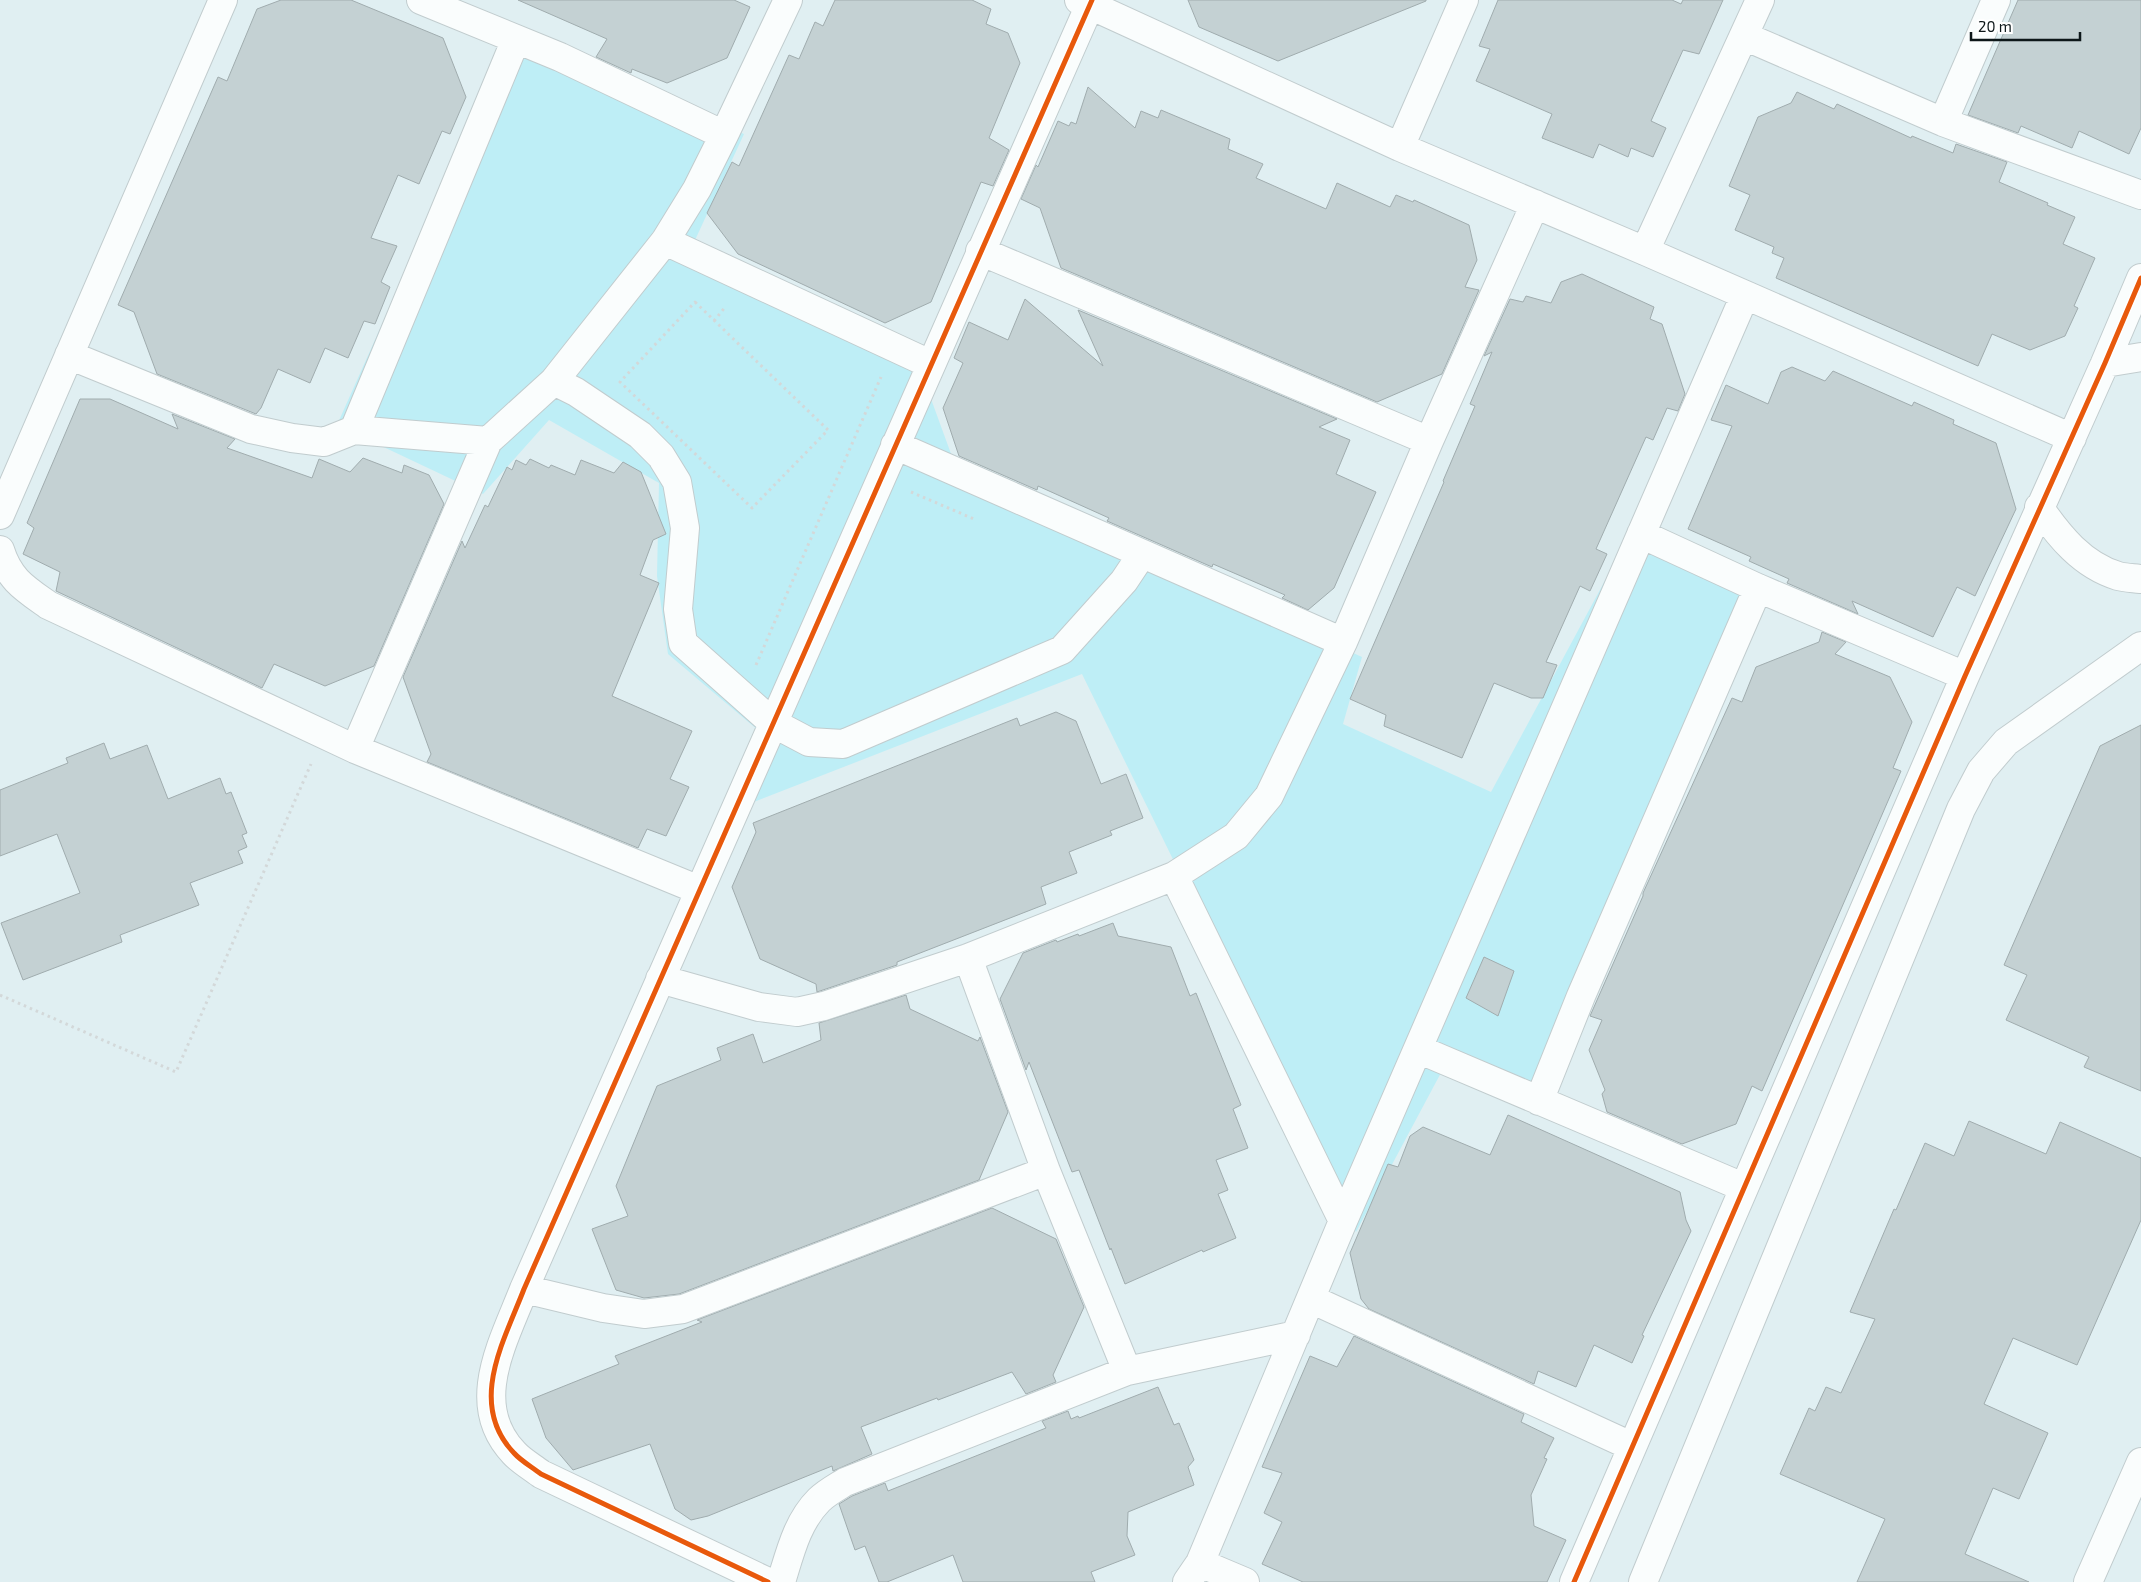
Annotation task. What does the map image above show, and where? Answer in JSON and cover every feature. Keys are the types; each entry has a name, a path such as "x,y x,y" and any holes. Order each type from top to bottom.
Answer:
{"street":[{"path":"0,514 223,0"},
{"path":"421,0 569,61 724,134"},
{"path":"355,749 488,441 554,381 665,241 697,189 788,0"},
{"path":"1400,147 1464,0"},
{"path":"1645,251 1760,0"},
{"path":"1943,122 1996,0"},
{"path":"768,1582 541,1474 513,1452 494,1423 490,1398 493,1370 524,1289 980,251 1087,2 1400,147 1645,251 2072,438"},
{"path":"1744,36 1943,122 2141,195"},
{"path":"354,430 516,39"},
{"path":"660,979 759,1007 797,1012 824,1006 968,958 1174,876 1236,836 1269,796 1343,642 1429,441 1535,204"},
{"path":"665,241 930,364"},
{"path":"980,251 1429,441"},
{"path":"1574,1582 1631,1446 1965,676 2039,507 2072,438 2141,278"},
{"path":"1245,1582 1194,1573 1343,1222 1745,295"},
{"path":"69,355 251,429 292,438 324,442 354,430 488,441"},
{"path":"2105,363 2141,357"},
{"path":"554,381 576,392 640,435 665,463 678,482 685,528 678,609 683,643 773,723 809,742 843,744 1062,650 1124,581 1142,554"},
{"path":"895,445 1343,642"},
{"path":"2039,507 2059,536 2093,565 2118,576 2141,579"},
{"path":"1641,534 1758,588 1965,676"},
{"path":"0,550 4,562 19,585 48,605 355,749 699,890"},
{"path":"1540,1101 1581,996 1758,588"},
{"path":"1643,1582 1961,809 1981,771 2006,742 2141,646"},
{"path":"1174,876 1343,1222"},
{"path":"968,958 1046,1171 1127,1371"},
{"path":"1418,1049 1743,1188"},
{"path":"524,1289 603,1308 644,1314 683,1309 1046,1171"},
{"path":"1311,1299 1631,1446"},
{"path":"781,1582 795,1538 804,1518 820,1499 845,1482 1127,1371 1296,1335"},
{"path":"2088,1582 2141,1462"}],"path":[{"path":"695,302 714,321 828,430 752,508 620,382 695,302"},
{"path":"714,321 728,302"},
{"path":"752,673 883,374"},
{"path":"903,489 975,519"},
{"path":"0,995 176,1072 312,764 303,760"}],"shaded area":[{"path":"511,35 744,134 690,251 915,355 958,473 1362,657 1343,724 1491,792 1629,536 1764,594 1548,1106 1443,1069 1356,1232 1082,674 718,816 759,731 668,654 657,576 659,483 549,420 483,494 337,425"}],"building":[{"path":"281,0 351,0 443,38 466,97 450,134 442,131 419,184 398,175 371,238 397,246 381,282 390,287 375,324 364,321 348,358 325,348 310,383 278,369 261,408 256,414 157,374 134,312 118,305 218,77 227,81 257,9"},
{"path":"518,0 734,0 750,7 727,58 667,83 632,69 631,73 596,57 607,39"},
{"path":"835,0 972,0 991,9 986,24 1008,33 1020,63 989,138 1009,150 993,186 981,182 931,302 885,323 738,254 707,213 732,162 739,166 789,55 799,59 815,22 823,26"},
{"path":"1188,0 1426,1 1278,61 1199,27"},
{"path":"1498,0 1672,0 1681,4 1683,0 1723,0 1699,54 1683,50 1651,121 1666,128 1653,157 1631,148 1628,157 1599,144 1593,158 1542,138 1552,114 1476,81 1490,49 1479,46"},
{"path":"2018,0 2141,0 2141,128 2129,154 2079,131 2072,148 2021,126 2018,133 1968,115"},
{"path":"1088,87 1135,128 1141,111 1158,118 1161,110 1230,139 1228,149 1263,164 1256,178 1326,209 1337,183 1390,207 1396,195 1413,202 1414,200 1469,225 1477,260 1465,287 1479,290 1442,374 1377,402 1061,268 1040,208 1021,199 1036,165 1038,167 1058,121 1069,126 1071,122 1076,124"},
{"path":"1797,92 1834,109 1837,104 1911,138 1912,136 1953,153 1956,144 2007,162 1999,182 2075,217 2063,244 2095,258 2074,306 2078,308 2065,336 2030,350 1992,334 1978,366 1776,278 1784,258 1772,253 1774,247 1735,230 1750,195 1729,186 1758,117 1791,103"},
{"path":"1582,274 1654,307 1650,319 1662,324 1685,394 1678,411 1667,408 1653,440 1646,437 1596,549 1607,554 1590,591 1580,586 1546,662 1557,665 1543,698 1531,698 1494,683 1462,758 1384,726 1386,715 1350,699 1475,406 1470,404 1492,352 1484,356 1510,299 1523,302 1526,296 1551,303 1561,282"},
{"path":"1025,299 1103,366 1078,310 1337,419 1319,427 1350,440 1336,474 1376,492 1334,588 1308,610 1282,598 1285,595 1213,564 1212,567 1107,521 1109,518 1038,486 1037,490 959,456 943,408 963,363 954,358 969,322 1008,340"},
{"path":"1792,367 1825,381 1833,371 1912,406 1914,402 1954,420 1953,424 1996,443 2016,509 1975,596 1957,587 1933,637 1852,601 1858,614 1787,583 1789,579 1749,561 1751,557 1688,529 1732,426 1711,420 1726,385 1768,404 1781,372"},
{"path":"80,399 110,399 178,429 172,414 235,439 227,448 312,478 319,459 350,472 363,458 402,473 404,465 429,475 444,504 374,666 325,686 274,664 262,688 56,591 60,572 23,554 34,528 27,523"},
{"path":"530,459 549,468 551,465 575,475 581,460 614,473 623,462 641,472 666,534 653,540 640,575 659,583 612,696 692,731 670,779 689,787 666,836 647,829 638,848 427,762 431,754 403,677 462,541 465,548 485,505 488,507 507,467 512,470 516,460 526,465"},
{"path":"1822,632 1846,642 1835,654 1890,677 1912,722 1893,768 1901,771 1762,1091 1752,1086 1736,1124 1682,1144 1607,1112 1602,1094 1605,1090 1589,1050 1602,1020 1590,1016 1643,893 1732,698 1742,702 1756,667 1819,642"},
{"path":"1056,712 1076,721 1101,784 1126,774 1143,818 1110,831 1112,835 1069,852 1077,873 1041,887 1046,904 897,962 897,965 817,992 816,984 760,959 732,887 756,832 753,823 1017,718 1020,726"},
{"path":"2141,725 2141,1091 2084,1067 2089,1057 2006,1020 2027,975 2004,965 2100,746"},
{"path":"104,743 110,759 147,745 168,799 220,778 226,794 231,792 247,833 242,835 247,847 238,851 243,863 190,883 199,905 120,935 122,942 23,980 1,923 80,893 57,834 0,856 0,790 68,763 66,758"},
{"path":"1113,923 1118,936 1171,947 1190,996 1196,993 1241,1105 1233,1109 1248,1148 1216,1160 1228,1190 1218,1194 1236,1238 1203,1252 1202,1250 1125,1284 1079,1170 1072,1172 1029,1062 1026,1070 1000,999 1023,953 1056,940 1057,942 1078,934 1079,936"},
{"path":"1484,957 1514,971 1498,1016 1466,998"},
{"path":"906,995 910,1009 978,1041 980,1037 1008,1112 979,1180 679,1294 644,1298 616,1290 592,1229 628,1216 616,1186 657,1086 721,1060 717,1048 753,1034 763,1063 821,1040 819,1023"},
{"path":"1508,1115 1680,1192 1686,1220 1691,1231 1642,1335 1644,1336 1632,1363 1594,1345 1576,1387 1538,1371 1534,1384 1369,1309 1361,1299 1350,1253 1388,1164 1398,1167 1410,1136 1423,1127 1490,1155"},
{"path":"1969,1121 2046,1154 2060,1122 2141,1158 2141,1220 2077,1365 2013,1338 1984,1404 2048,1433 2019,1499 1993,1488 1965,1554 2029,1582 1857,1582 1885,1519 1780,1474 1809,1408 1815,1411 1826,1387 1841,1393 1875,1319 1850,1312 1894,1209 1896,1210 1925,1143 1954,1156"},
{"path":"992,1208 1056,1239 1084,1307 1053,1375 1056,1382 1026,1394 1012,1372 938,1400 937,1398 861,1427 872,1454 833,1471 832,1466 708,1516 691,1520 675,1509 650,1444 573,1470 546,1438 532,1399 619,1364 615,1356 702,1322 697,1320"},
{"path":"1354,1336 1524,1414 1521,1422 1554,1438 1544,1458 1547,1459 1531,1495 1534,1526 1566,1540 1547,1582 1303,1582 1262,1564 1282,1522 1264,1513 1282,1473 1262,1467 1310,1356 1337,1367"},
{"path":"1158,1387 1174,1425 1179,1423 1194,1460 1188,1467 1194,1485 1128,1512 1127,1536 1135,1555 1091,1572 1095,1582 963,1582 953,1555 887,1582 879,1582 865,1546 855,1550 839,1504 852,1496 885,1483 888,1491 1046,1428 1042,1421 1068,1411 1071,1419 1078,1416 1079,1418"}],"cycle path":[{"path":"768,1582 541,1474 523,1461 514,1453 500,1434 493,1414 491,1393 494,1372 507,1330 524,1289 1092,0"},
{"path":"1574,1582 1965,676 2141,278"}]}
